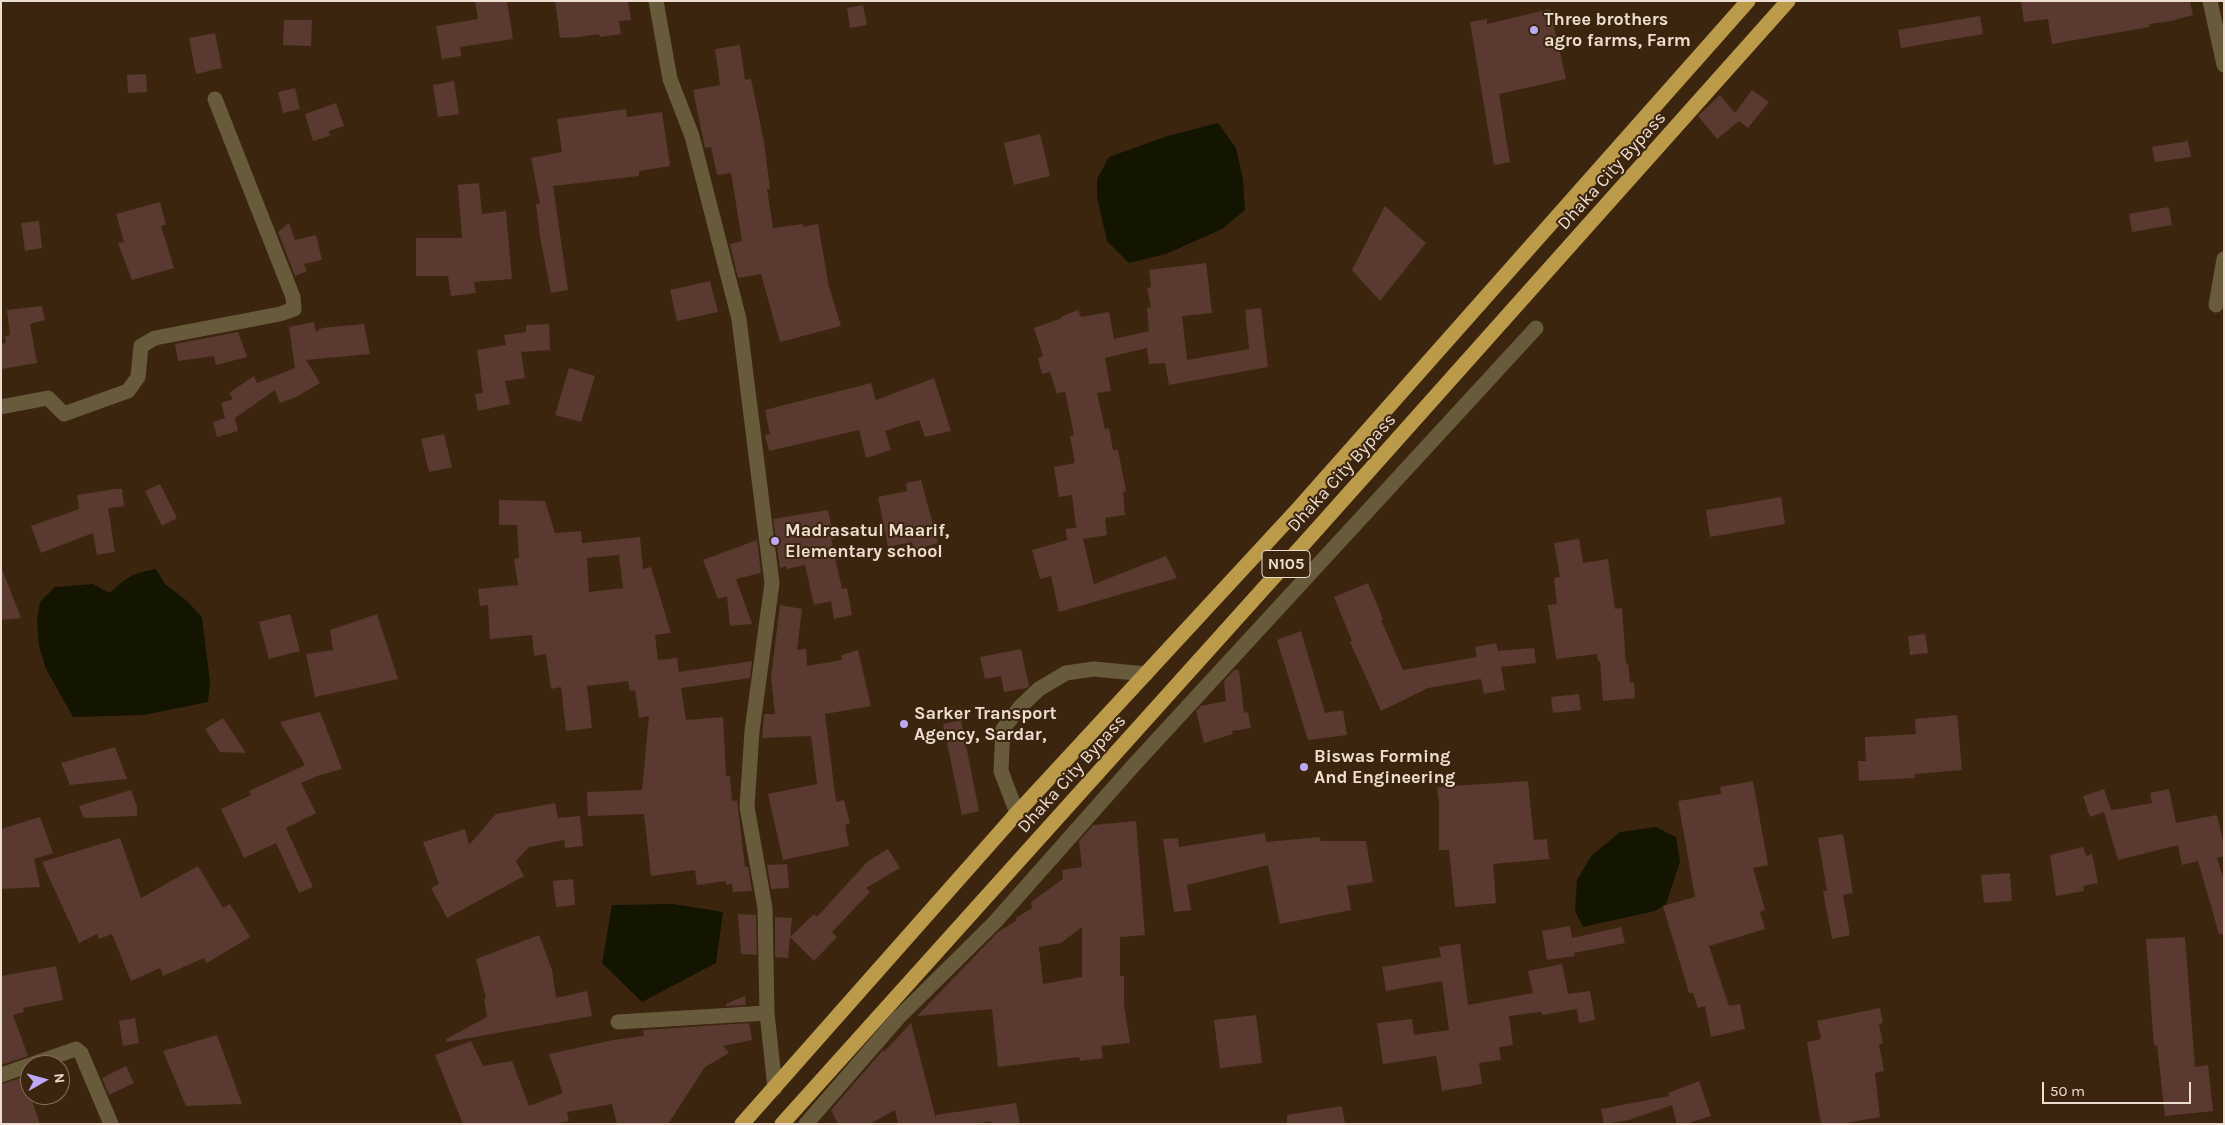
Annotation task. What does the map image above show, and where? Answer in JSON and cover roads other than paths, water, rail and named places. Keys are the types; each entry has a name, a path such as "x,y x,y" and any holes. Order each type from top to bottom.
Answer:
{"highway":[{"path":"742,1124 1017,813 1304,503 1748,1"},
{"name":"Dhaka City Bypass","path":"782,1124 1788,1"}],"street":[{"path":"656,1 670,79 692,136 739,319 772,583 752,731 747,807 765,908 767,1012 774,1088"},
{"path":"2210,1 2224,65"},
{"path":"1,407 48,398 64,414 128,391 138,377 141,346 155,338 280,314 294,309 293,297 215,99"},
{"path":"2216,305 2224,259"},
{"path":"812,1121 898,1018 995,922 1133,766 1536,328"},
{"path":"1017,813 1000,771 1003,729 1020,707 1039,689 1066,673 1094,669 1146,674"},
{"path":"618,1022 767,1012"},
{"path":"1,1075 76,1049 81,1053 111,1124"},
{"path":"807,1098 812,1121"}],"place":[{"name":"Three brothers agro farms, Farm","path":"1534,30"},
{"name":"Madrasatul Maarif, Elementary school","path":"775,541"},
{"name":"Sarker Transport Agency, Sardar,","path":"904,724"},
{"name":"Biswas Forming And Engineering","path":"1304,767"}]}
